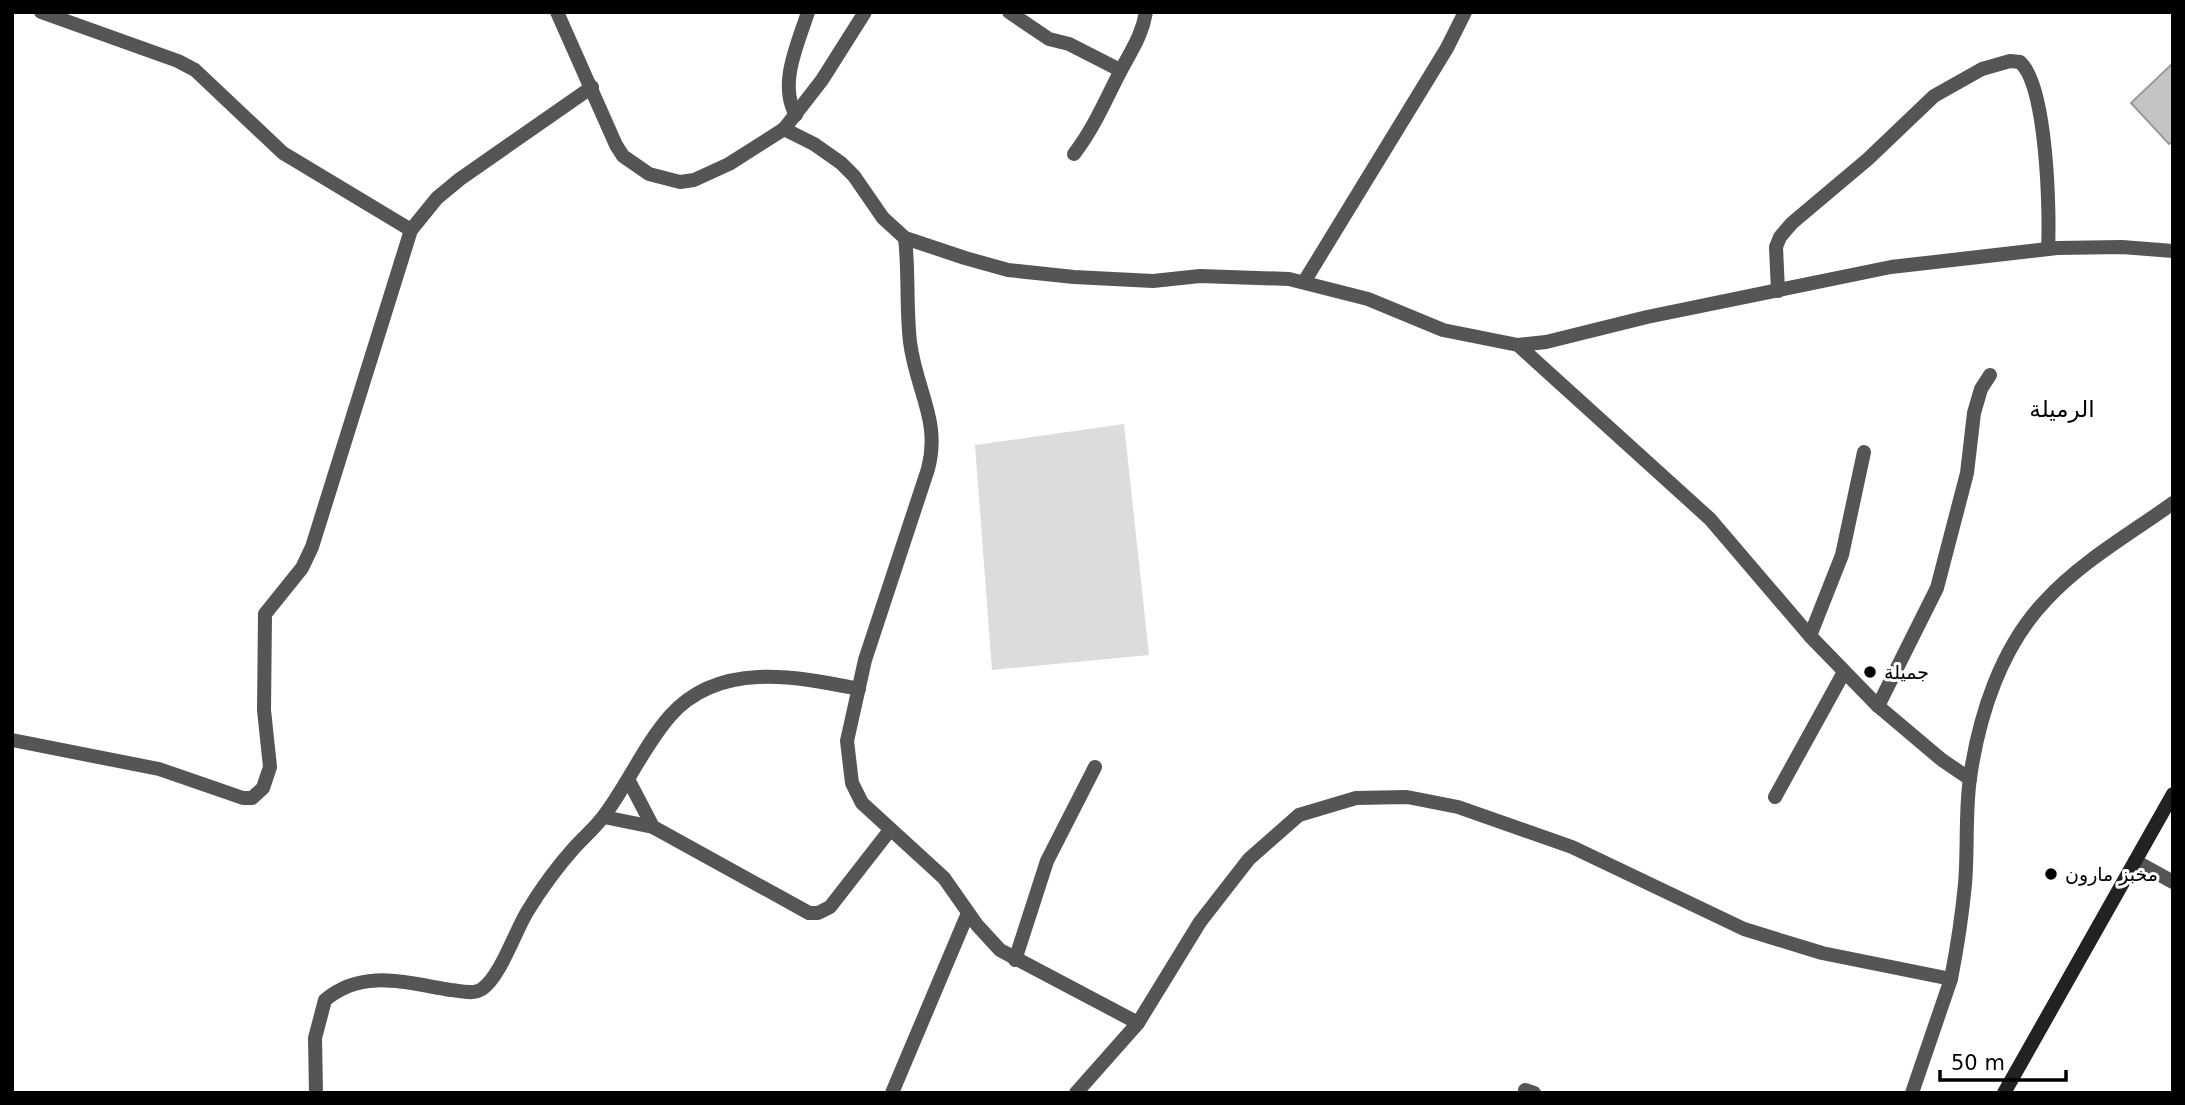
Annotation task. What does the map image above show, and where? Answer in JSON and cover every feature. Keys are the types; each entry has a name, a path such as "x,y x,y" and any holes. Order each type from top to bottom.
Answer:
{"main road":[{"path":"2004,1093 2173,794"}],"street":[{"path":"41,12 178,61 195,70 283,153 411,230"},
{"path":"557,12 592,87 609,132 623,156 638,168 680,182 707,176 785,129 865,12"},
{"path":"796,115 788,96 790,72 808,12"},
{"path":"1009,12 1049,39 1069,44 1121,71"},
{"path":"1074,154 1102,113 1134,50 1146,12"},
{"path":"1304,282 1447,48 1465,12"},
{"path":"1778,291 1776,247 1791,223 1867,159 1934,96 1982,69 2010,61 2020,62 2031,75 2044,146 2049,215 2048,249"},
{"path":"12,740 159,769 243,798 252,798 263,788 269,777 271,753 264,710 265,614 302,568 312,547 411,230 423,212 460,179 592,87"},
{"path":"785,129 814,144 841,163 854,176 883,218 905,238 1008,270 1114,279 1269,277 1304,282 1368,299 1443,330 1518,345 1546,342 1647,317 1862,271 2048,249 2094,246 2171,249"},
{"path":"905,238 910,340 919,387 934,430 933,445 929,469 865,660 847,741 847,764 852,783 862,803 929,862 989,939 1015,960 1138,1023"},
{"path":"1518,345 1710,519 1810,636 1878,706 1942,760 1970,779"},
{"path":"1878,706 1937,588 1967,473 1974,413 1980,389 1990,375"},
{"path":"1810,636 1842,555 1864,452"},
{"path":"1912,1093 1951,979 1965,883 1970,779 1979,730 1997,677 2030,618 2077,570 2173,503"},
{"path":"1775,797 1844,672"},
{"path":"316,1093 315,1038 326,1000 355,981 373,979 465,992 482,989 492,979 527,912 550,877 604,817 668,718 705,687 736,679 789,677 859,689"},
{"path":"1015,960 1047,861 1095,767"},
{"path":"629,780 653,827"},
{"path":"1076,1093 1138,1023 1200,922 1248,859 1299,815 1356,798 1380,795 1447,804 1519,826 1599,859 1744,929 1822,953 1951,979"},
{"path":"604,817 653,827 800,909 818,913 830,907 890,830"},
{"path":"2135,861 2173,882"},
{"path":"892,1093 968,913"}],"shaded area":[{"path":"1124,424 1149,655 992,670 975,445"}],"building":[{"path":"2173,63 2173,141 2169,144 2131,103"}],"place":[{"name":"جميلة","path":"1870,672"},
{"name":"مخبز مارون","path":"2051,874"}],"district":[{"name":"الرميلة","path":"2062,409"}]}
